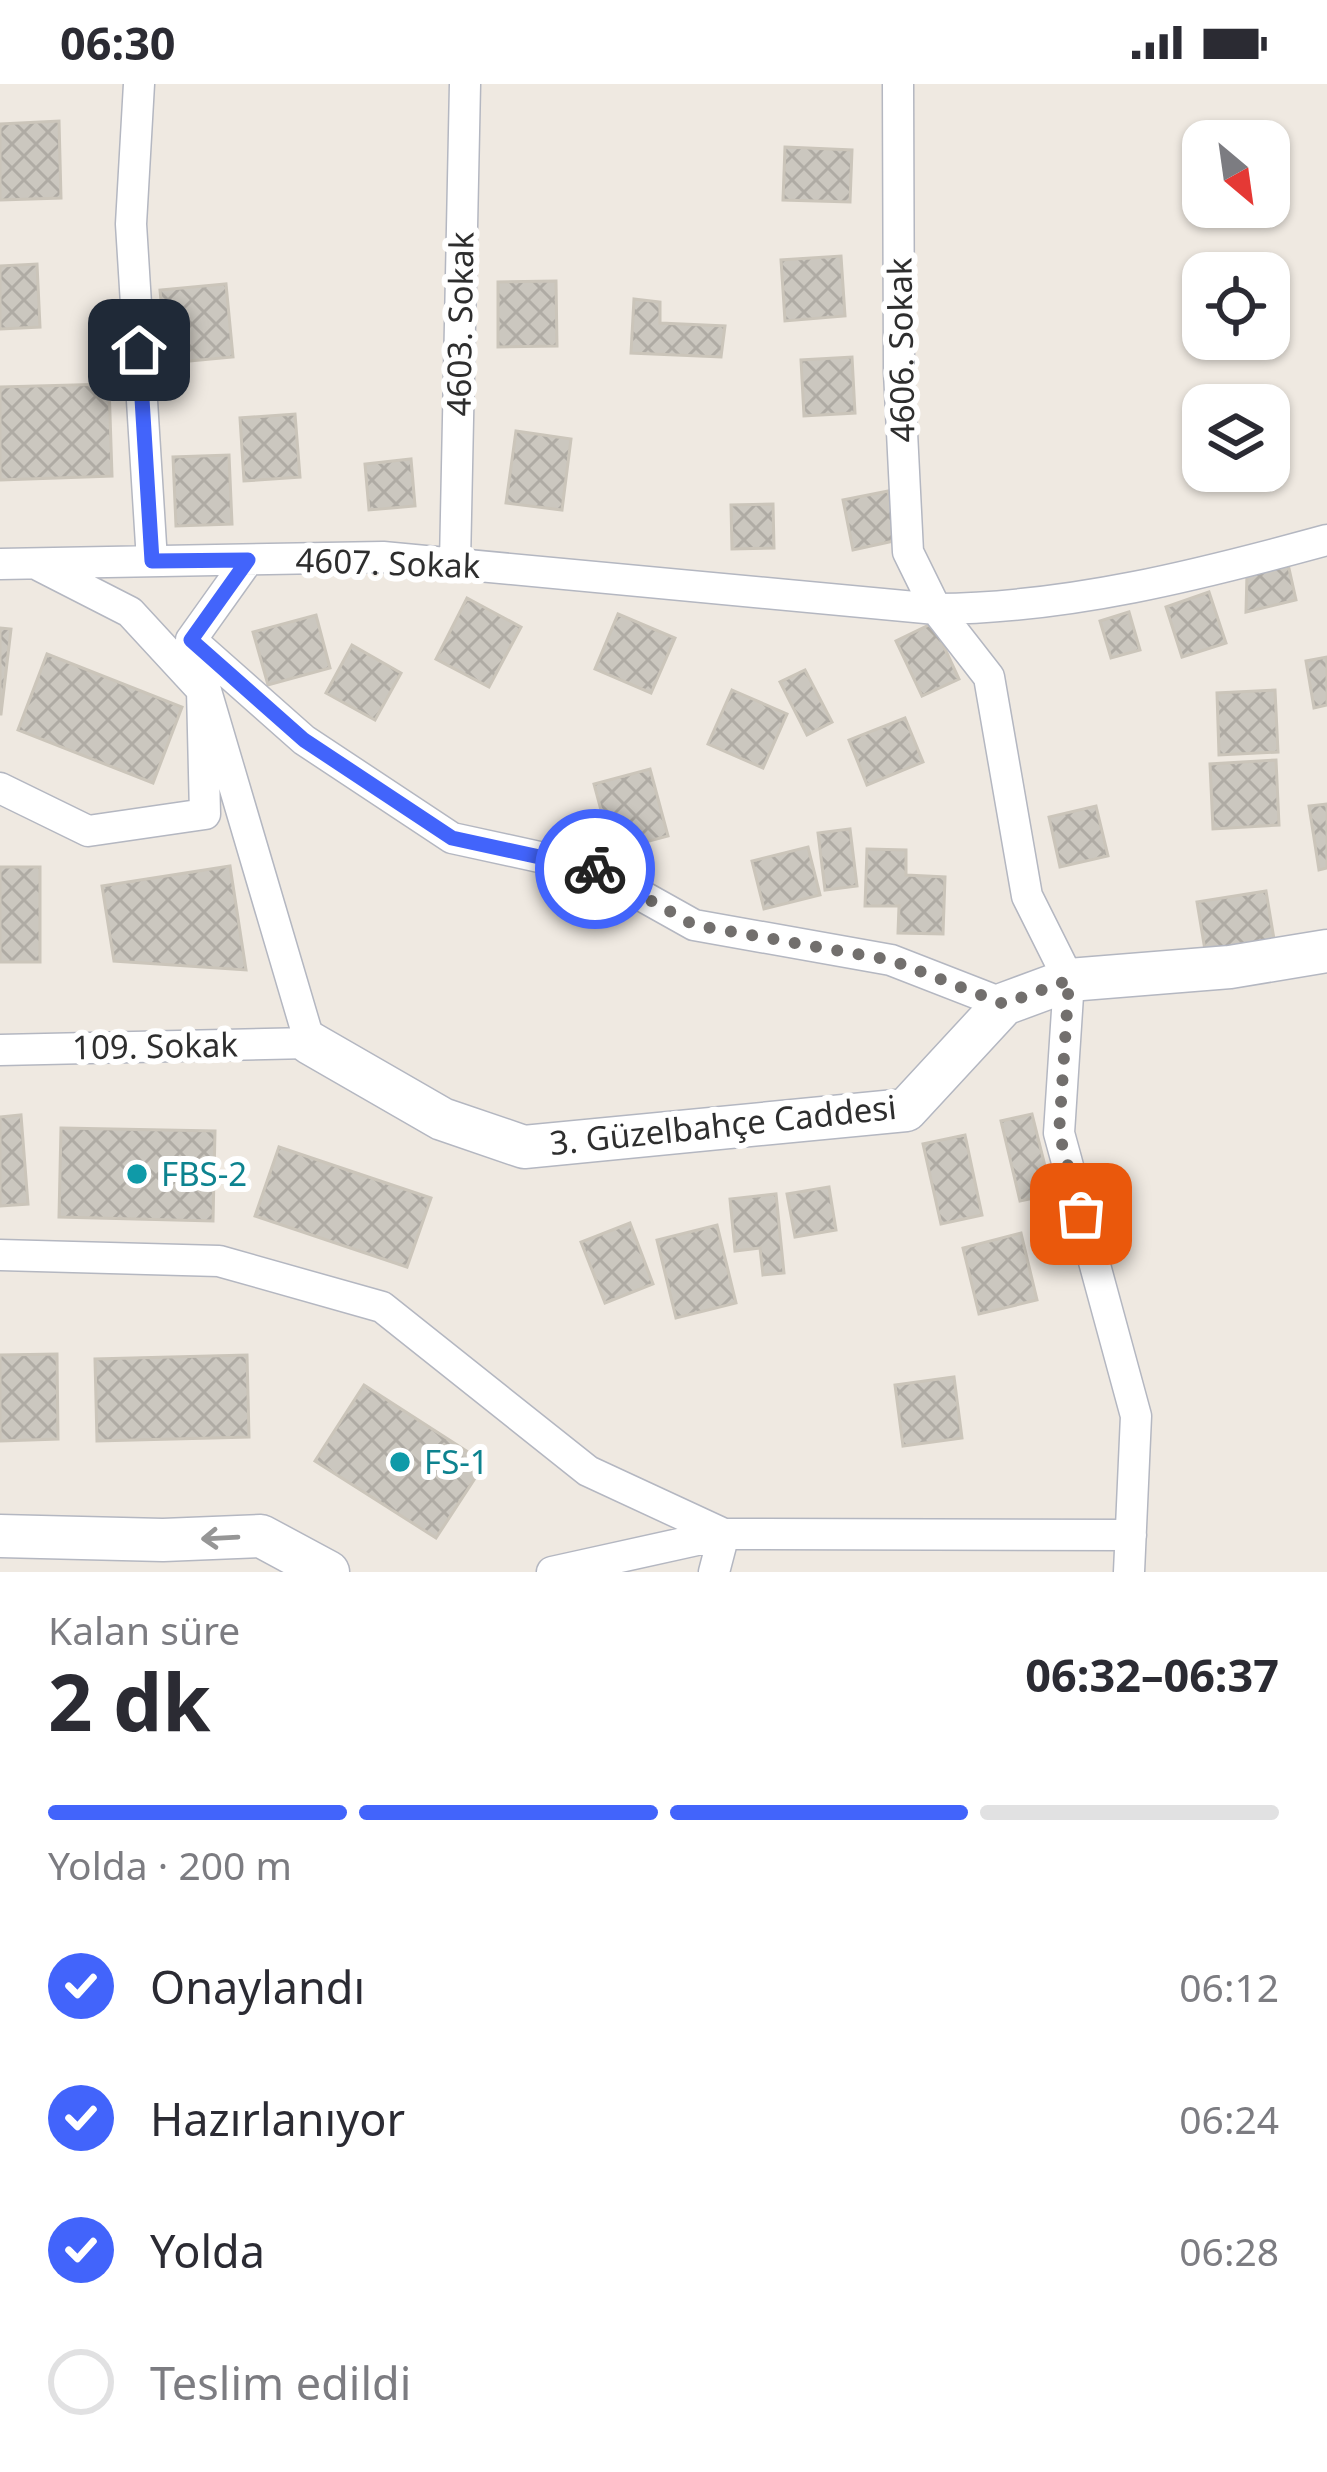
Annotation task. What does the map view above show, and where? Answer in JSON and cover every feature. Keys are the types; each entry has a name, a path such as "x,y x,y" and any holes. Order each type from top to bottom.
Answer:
{"street":[{"path":"139,84 131,224 152,561"},
{"name":"4603. Sokak","path":"455,563 465,84"},
{"name":"4606. Sokak","path":"898,84 899,371 908,552 936,609 989,677 1027,896 1069,980"},
{"path":"936,609 1024,608 1232,566 1327,540"},
{"name":"4607. Sokak","path":"0,564 383,557 936,609"},
{"path":"248,560 191,640 202,690 310,1043"},
{"path":"0,788 88,831 205,814 202,690 130,612 35,563"},
{"path":"191,640 304,740 452,838 593,868 694,925 891,960 1004,1004"},
{"name":"3. Güzelbahçe Caddesi","path":"310,1043 442,1119 524,1147 906,1110 1004,1004 1069,980 1230,967 1327,951"},
{"path":"1069,980 1059,1133 1136,1416 1130,1572"},
{"name":"109. Sokak","path":"0,1050 310,1043"},
{"path":"0,1255 218,1261 382,1307 588,1471 724,1534"},
{"path":"552,1572 724,1534 1131,1535"},
{"path":"714,1572 724,1534"},
{"path":"0,1536 163,1540 261,1536 328,1572"}],"building":[{"path":"59,121 61,198 0,200 0,124"},
{"path":"785,147 852,150 850,202 783,200"},
{"path":"841,256 845,316 785,321 781,260"},
{"path":"37,264 40,327 0,329 0,266"},
{"path":"556,281 557,346 498,347 498,282"},
{"path":"226,284 233,357 167,363 160,290"},
{"path":"634,299 660,302 660,323 725,326 721,357 631,353"},
{"path":"852,357 855,413 804,416 801,360"},
{"path":"109,384 112,476 0,480 0,387"},
{"path":"295,414 300,477 244,481 240,418"},
{"path":"516,431 571,439 562,510 506,503"},
{"path":"229,455 232,524 176,526 173,457"},
{"path":"411,459 415,506 369,510 365,464"},
{"path":"888,491 898,540 853,550 843,500"},
{"path":"773,504 774,548 732,549 731,505"},
{"path":"1288,564 1296,600 1246,612 1247,574"},
{"path":"1209,592 1226,643 1182,657 1166,607"},
{"path":"467,598 521,627 489,687 436,659"},
{"path":"1129,612 1140,650 1111,658 1100,621"},
{"path":"618,614 675,638 651,693 595,669"},
{"path":"316,615 330,668 268,685 253,632"},
{"path":"933,623 959,679 922,696 896,641"},
{"path":"0,628 11,629 1,714 0,714"},
{"path":"352,645 401,673 375,720 326,693"},
{"path":"47,654 182,707 153,783 18,730"},
{"path":"1327,657 1327,705 1314,708 1306,661"},
{"path":"805,670 832,722 807,735 780,682"},
{"path":"732,690 787,714 763,768 708,744"},
{"path":"1275,690 1278,752 1219,755 1217,693"},
{"path":"905,718 923,762 867,785 849,740"},
{"path":"1276,760 1279,825 1213,829 1210,764"},
{"path":"650,769 668,836 612,851 594,784"},
{"path":"1327,804 1327,868 1319,870 1309,806"},
{"path":"1096,806 1108,856 1060,867 1049,817"},
{"path":"850,829 857,886 825,890 818,833"},
{"path":"808,847 820,895 764,909 752,861"},
{"path":"867,849 906,850 906,875 945,877 943,934 898,933 899,906 865,906"},
{"path":"230,866 246,970 114,961 102,886"},
{"path":"0,867 40,867 40,962 0,962"},
{"path":"1266,891 1275,945 1206,956 1197,902"},
{"path":"1032,1114 1052,1194 1020,1201 1001,1121"},
{"path":"21,1115 28,1204 0,1206 0,1117"},
{"name":"FBS-2","path":"61,1128 215,1131 213,1221 59,1217"},
{"path":"965,1135 982,1215 941,1224 923,1144"},
{"path":"279,1147 431,1198 407,1267 255,1216"},
{"path":"829,1187 836,1230 795,1237 787,1194"},
{"path":"776,1194 784,1273 763,1275 760,1248 735,1251 730,1199"},
{"path":"630,1223 653,1284 605,1303 581,1242"},
{"path":"717,1225 736,1303 676,1318 657,1240"},
{"path":"1021,1233 1037,1300 979,1314 963,1248"},
{"path":"57,1354 58,1439 0,1441 0,1355"},
{"path":"247,1355 249,1437 97,1441 95,1359"},
{"path":"954,1377 962,1438 903,1446 895,1385"},
{"name":"FS-1","path":"364,1385 485,1463 436,1538 315,1461"}],"way so far":[{"path":"595,869 694,925 891,960 1004,1004 1069,980 1059,1133 1081,1214"}],"place":[{"name":"FBS-2","path":"137,1174"},
{"name":"FS-1","path":"400,1462"}],"route":[{"path":"139,350 152,561 248,560 191,640 304,740 452,838 595,869"}]}
